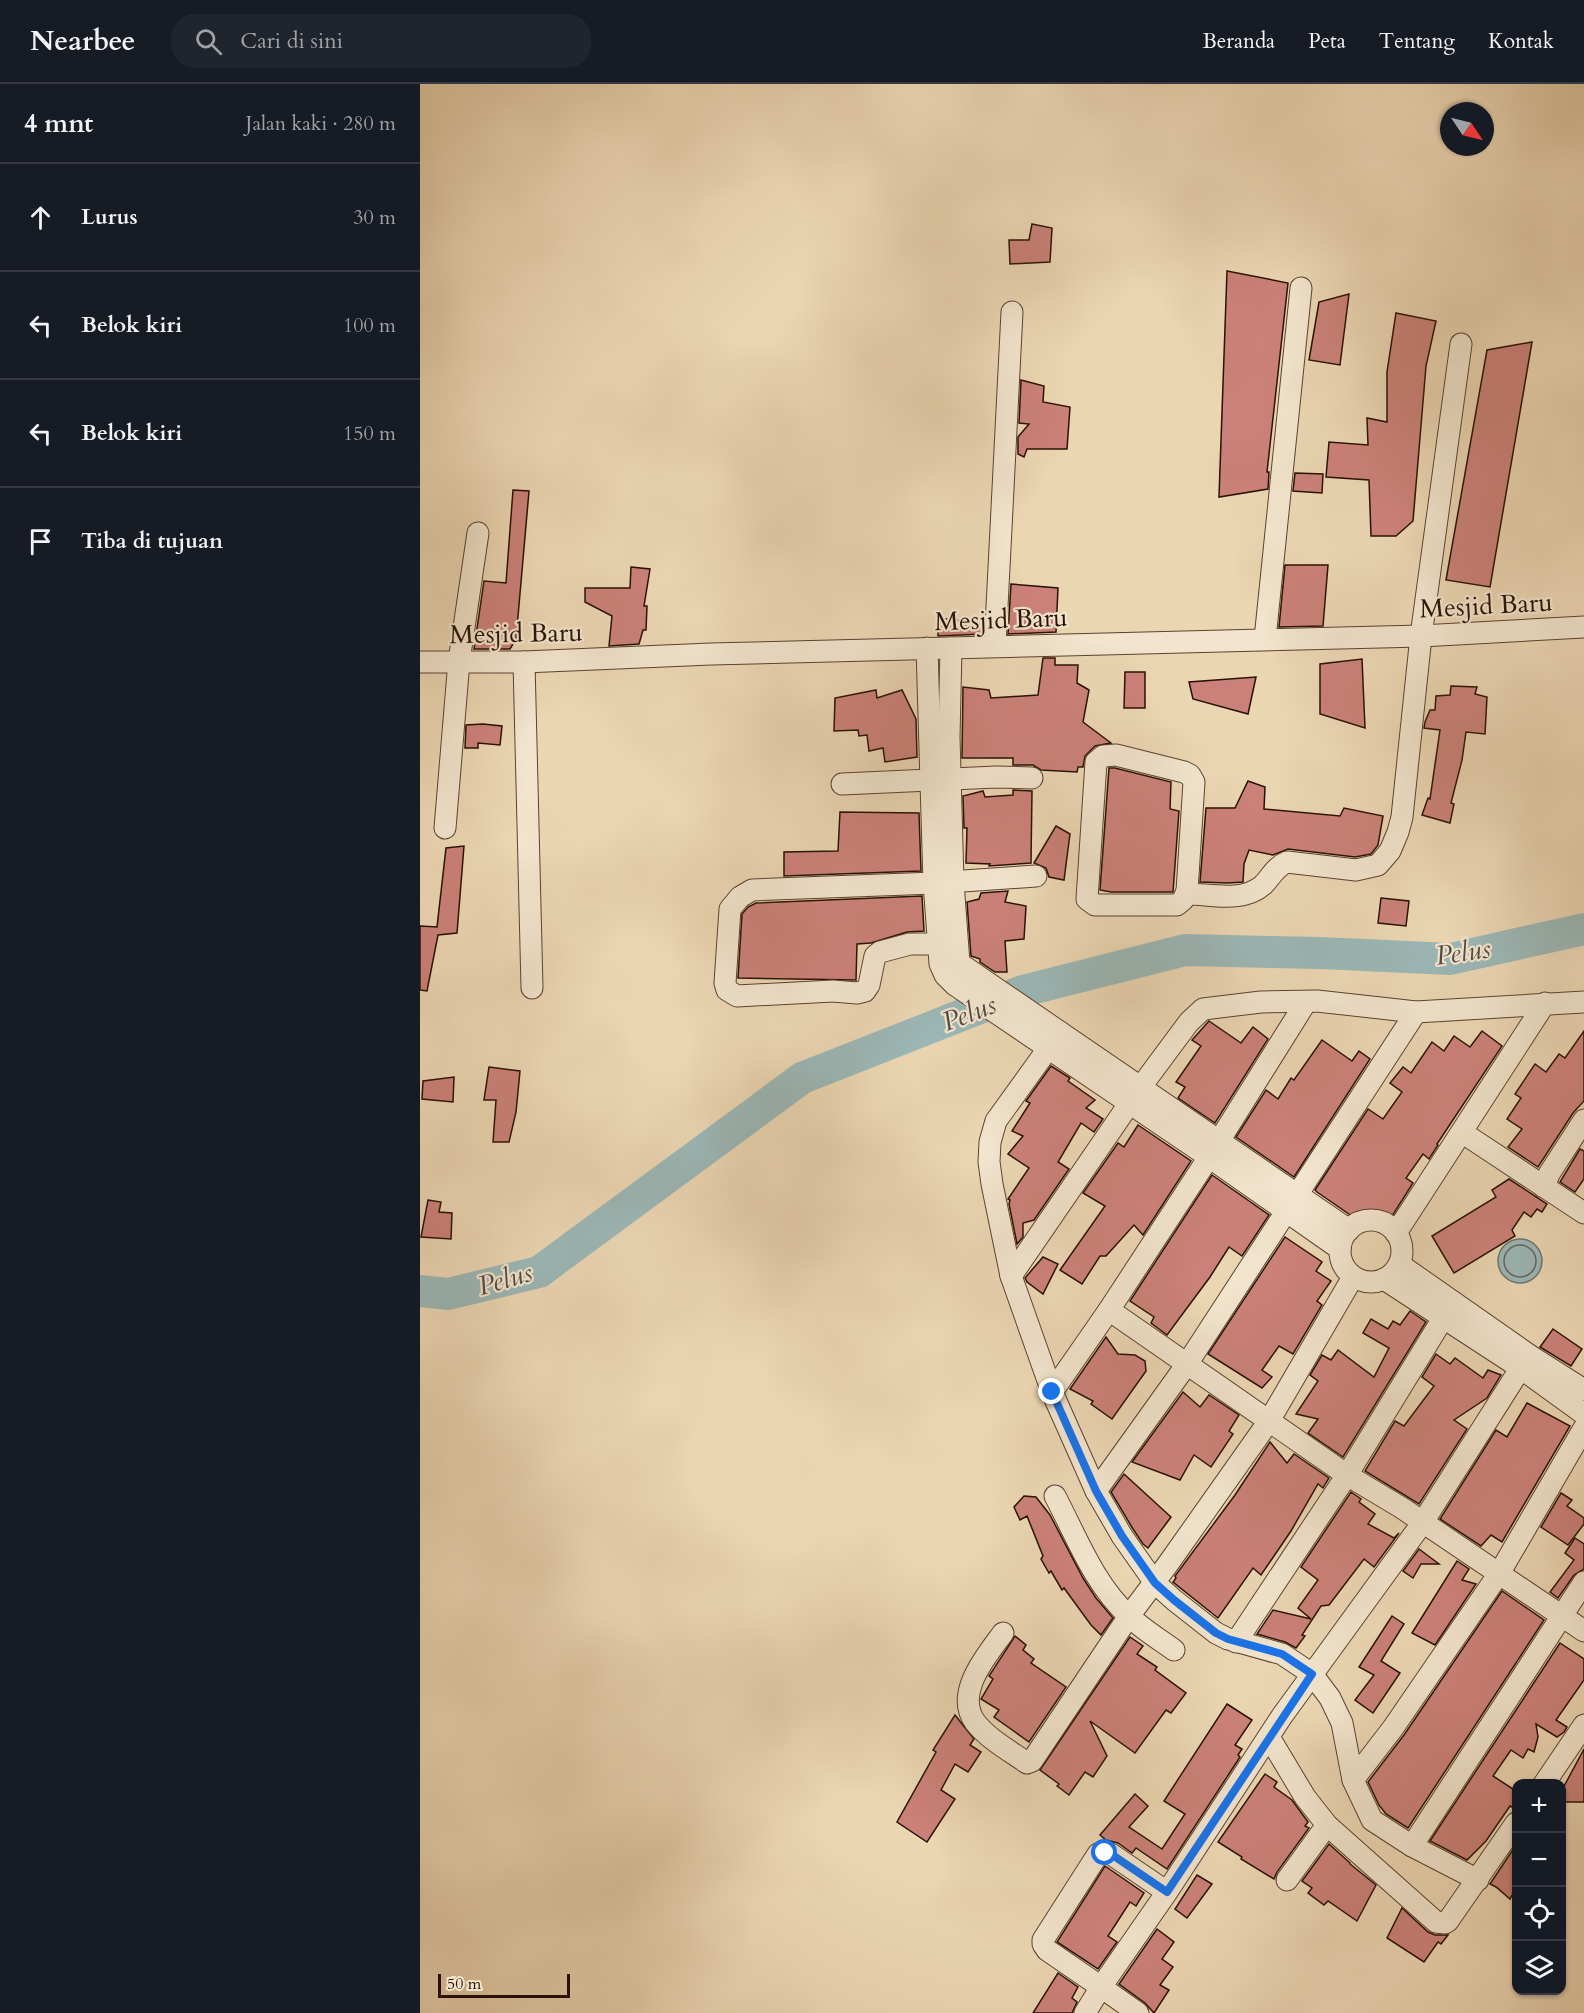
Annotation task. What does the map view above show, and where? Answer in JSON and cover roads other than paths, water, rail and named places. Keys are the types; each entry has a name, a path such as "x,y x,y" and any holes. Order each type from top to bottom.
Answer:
{"street":[{"path":"1265,639 1301,288"},
{"path":"994,646 1012,312"},
{"path":"1187,891 1191,894 1241,896 1256,891 1277,868 1287,862 1356,870 1378,865 1390,851 1402,817 1421,636 1461,344"},
{"path":"446,828 459,661 478,533"},
{"name":"Mesjid Baru","path":"420,662 524,662 711,654 1421,636 1584,627"},
{"path":"927,648 940,779 947,944 940,964 945,975 960,977 1214,1148 1344,1239"},
{"path":"940,779 951,648"},
{"path":"524,662 532,988"},
{"path":"1116,755 1190,775 1194,782 1187,891 1183,900 1177,905 1095,905 1087,899 1096,762 1103,756 1116,755"},
{"path":"842,784 996,777 1032,778"},
{"path":"947,944 910,944 880,952 876,956 869,985 865,991 857,993 737,996 727,990 724,983 730,909 740,897 752,890 1036,876"},
{"path":"1011,1276 1135,1096 1189,1022 1203,1008 1261,1002 1306,1002 1416,1012 1584,1002"},
{"path":"1052,1392 1109,1310 1306,1002"},
{"path":"1396,1233 1545,1004"},
{"path":"1096,1491 1186,1364 1416,1012"},
{"path":"1049,1037 996,1121 990,1142 992,1184 1011,1276 1052,1392 1096,1491 1150,1588 1174,1600 1216,1633 1236,1642 1282,1654 1330,1698 1342,1723 1353,1780 1371,1820 1474,1885"},
{"path":"1544,1186 1549,1174 1584,1120"},
{"path":"1463,1133 1584,1213"},
{"path":"1368,1220 1378,1221 1396,1233 1402,1254 1399,1264 1393,1273 1384,1279 1373,1282 1353,1277 1345,1270 1341,1260 1344,1239 1357,1223 1368,1220"},
{"path":"1399,1264 1449,1310 1525,1362 1575,1384 1584,1414"},
{"path":"1003,1633 976,1670 970,1687 969,1708 975,1722 986,1733 1027,1763 1032,1761 1130,1614 1269,1420 1353,1277"},
{"path":"1384,1279 1449,1310"},
{"path":"1109,1310 1347,1475 1500,1572 1584,1631"},
{"path":"1236,1642 1347,1475 1449,1310"},
{"path":"1084,2013 1167,1892 1282,1716 1423,1522 1525,1362"},
{"path":"1353,1780 1393,1728 1500,1572 1584,1428"},
{"path":"1055,1496 1111,1597 1174,1650"},
{"path":"1412,1846 1584,1582"},
{"path":"1547,1779 1584,1725"},
{"path":"1269,1737 1305,1797 1327,1825 1436,1922 1448,1921 1512,1829"},
{"path":"1287,1880 1327,1825"},
{"path":"1138,2013 1047,1950 1043,1940 1098,1854 1111,1854 1167,1892"}],"water":[{"path":"1520,1239 1529,1240 1536,1245 1541,1252 1541,1270 1536,1277 1529,1282 1520,1283 1511,1282 1504,1277 1499,1270 1498,1261 1499,1252 1504,1245 1511,1240"}],"waterway":[{"name":"Pelus","path":"420,1291 448,1294 539,1272 802,1078 1023,991 1185,950 1450,959 1584,929"}]}
